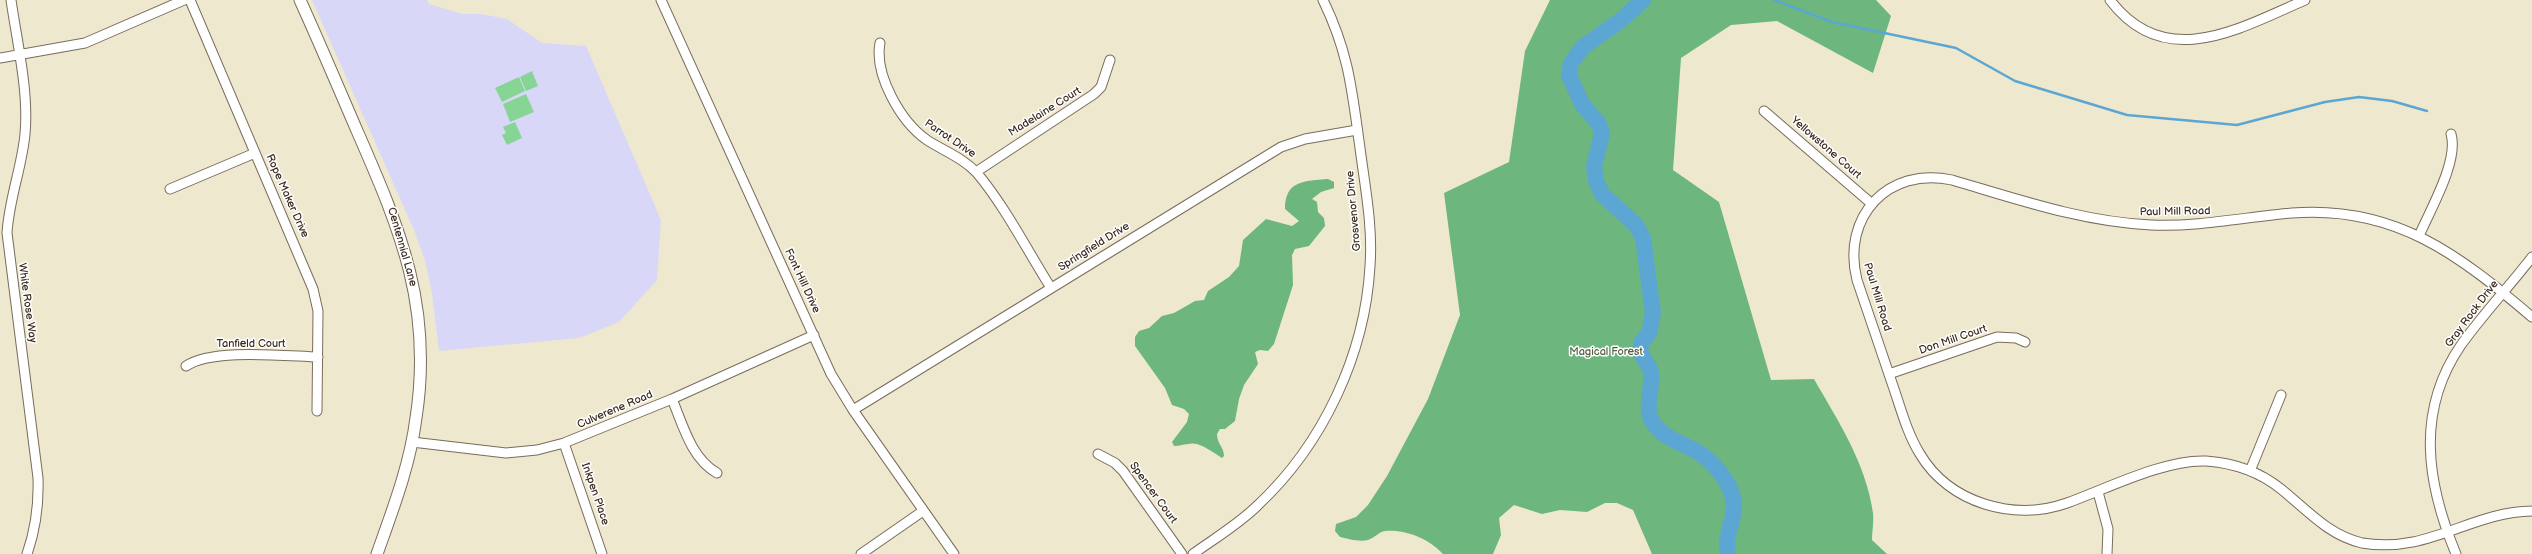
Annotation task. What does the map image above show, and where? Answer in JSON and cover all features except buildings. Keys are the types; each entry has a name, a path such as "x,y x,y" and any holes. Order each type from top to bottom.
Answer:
{"street":[{"name":"White Rose Way","path":"12,0 26,108 26,133 22,158 10,207 7,233 38,478 37,520 27,554"},
{"path":"0,58 19,56 85,43 184,0"},
{"name":"Rope Maker Drive","path":"190,0 313,289 318,311 317,411"},
{"name":"Centennial Lane","path":"300,0 389,202 409,263 415,293 421,346 419,395 412,442 401,485 377,554"},
{"name":"Font Hill Drive","path":"661,0 831,374 853,410 954,554"},
{"name":"Grosvenor Drive","path":"1193,554 1238,522 1281,481 1319,429 1348,370 1367,299 1370,266 1370,230 1357,130 1345,52 1323,0"},
{"path":"2110,0 2120,12 2145,30 2176,40 2194,40 2224,35 2305,0"},
{"name":"Parrot Drive","path":"880,43 878,59 881,74 909,124 927,140 963,161 976,172 992,193 1051,288"},
{"name":"Madelaine Court","path":"976,172 1094,94 1101,87 1110,60"},
{"name":"Yellowstone Court","path":"1764,110 1872,204"},
{"name":"Springfield Drive","path":"853,410 1281,147 1305,139 1357,130"},
{"path":"2419,236 2450,162 2454,142 2451,134"},
{"path":"170,189 255,153"},
{"name":"Paul Mill Road","path":"2532,317 2503,292 2454,255 2419,236 2371,219 2314,212 2275,215 2198,225 2151,225 2110,222 1952,180 1926,177 1914,178 1891,187 1872,204 1858,227 1855,241 1854,268 1911,439 1921,456 1932,469 1960,493 1976,501 2015,510 2050,508 2179,464 2213,462 2250,471 2281,489 2327,528 2362,543 2398,548 2419,545 2449,535 2494,516 2532,510"},
{"name":"Gray Rock Drive","path":"2456,554 2437,503 2430,467 2431,438 2436,403 2450,364 2460,346 2532,257"},
{"name":"Culverene Road","path":"412,442 506,453 537,450 564,442 672,399 814,335"},
{"name":"Don Mill Court","path":"1889,374 1997,337 2016,338 2025,342"},
{"name":"Tanfield Court","path":"186,366 194,361 215,356 318,356"},
{"path":"2250,471 2281,395"},
{"path":"672,399 695,452 701,461 717,473"},
{"name":"Inkpen Place","path":"564,442 602,554"},
{"name":"Spencer Court","path":"1098,454 1115,463 1123,471 1182,554"},
{"path":"2098,492 2108,529 2107,554"},
{"path":"862,554 923,511"}],"shaded area":[{"path":"312,0 427,0 429,4 462,14 481,14 507,19 542,43 586,46 661,220 657,280 619,322 579,338 439,351 432,293 425,261 414,230"}],"green space":[{"name":"Magical Forest","path":"1550,0 1876,0 1891,16 1873,73 1777,21 1731,25 1681,58 1673,170 1719,202 1771,380 1814,379 1858,460 1873,513 1872,540 1887,554 1652,554 1633,510 1617,503 1605,503 1587,512 1560,510 1542,514 1514,505 1499,518 1501,535 1493,554 1443,554 1431,544 1409,533 1385,531 1368,540 1361,541 1340,537 1335,531 1336,524 1356,517 1368,505 1387,476 1428,399 1460,315 1444,193 1509,162 1525,51"},
{"path":"532,71 538,86 526,91 520,77"},
{"path":"519,77 525,91 502,102 495,88"},
{"path":"526,94 534,112 510,122 503,104"},
{"path":"515,122 522,138 507,145 502,135 506,133 503,127"},
{"path":"1328,179 1334,182 1334,188 1321,192 1312,199 1317,202 1318,212 1324,218 1325,226 1309,246 1295,249 1292,255 1293,285 1274,344 1268,351 1260,350 1255,352 1258,364 1244,385 1239,399 1235,421 1225,429 1220,429 1217,434 1224,456 1222,458 1197,444 1191,443 1174,446 1172,442 1187,422 1189,414 1184,409 1172,405 1165,388 1135,346 1135,337 1139,331 1149,328 1162,316 1174,313 1195,301 1204,300 1208,291 1229,277 1239,266 1243,240 1266,219 1292,226 1299,221 1285,209 1288,192 1293,187 1312,180"}],"waterway":[{"path":"1643,0 1621,20 1583,47 1571,63 1569,75 1582,104 1599,124 1602,134 1594,166 1596,181 1602,194 1636,225 1643,238 1653,313 1649,333 1642,342 1640,351 1651,373 1649,403 1650,415 1652,421 1661,432 1702,455 1714,465 1728,484 1734,505 1734,512 1727,539 1728,554"},
{"path":"1774,0 1832,22 1956,48 2015,81 2127,115 2237,125 2325,102 2359,97 2392,101 2427,111"}]}
